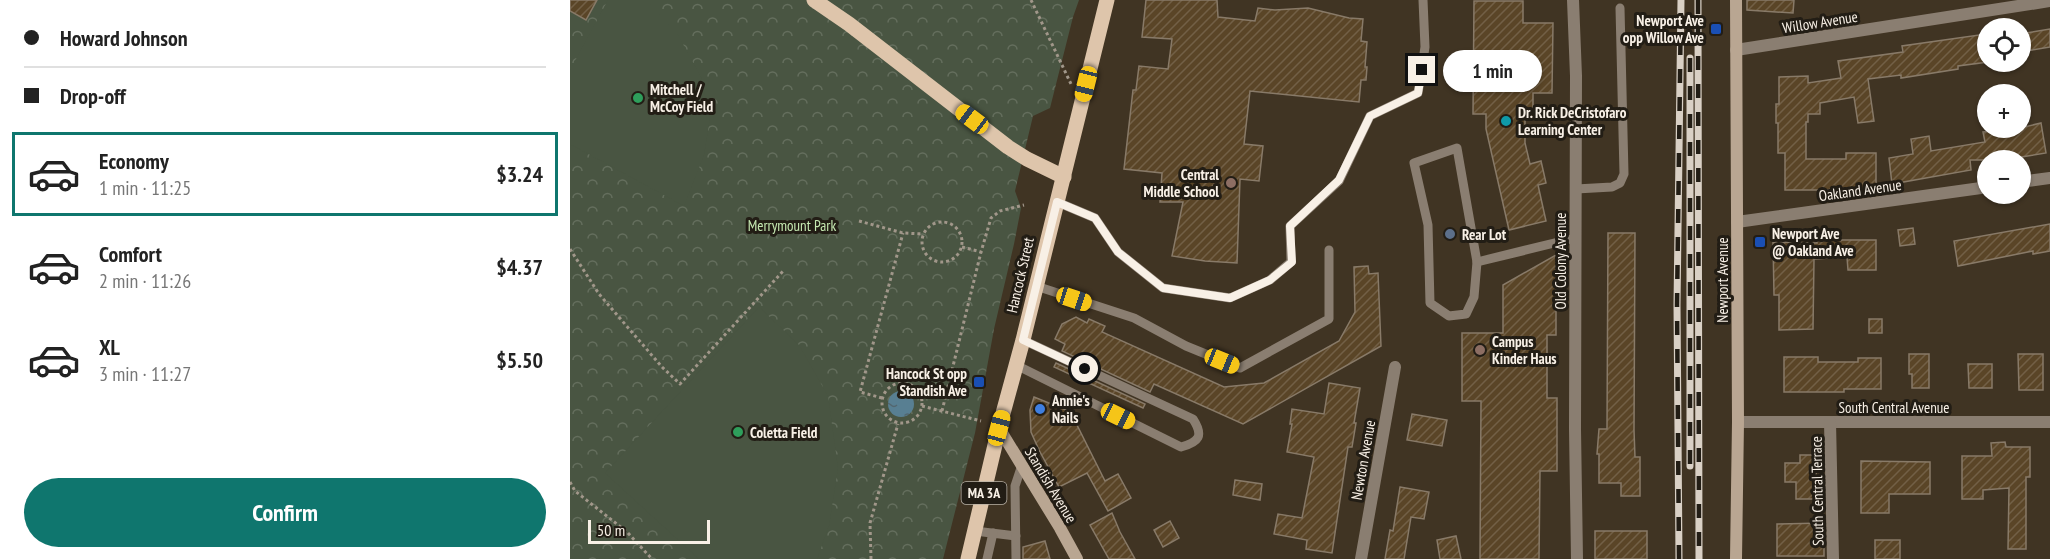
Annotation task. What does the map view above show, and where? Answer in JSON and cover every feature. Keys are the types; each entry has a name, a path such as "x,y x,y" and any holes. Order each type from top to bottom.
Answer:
{"main road":[{"path":"814,0 849,24 1008,147 1064,177"},
{"name":"Hancock Street","path":"968,559 1107,0"},
{"name":"Newport Avenue","path":"1736,0 1738,422 1736,559"},
{"name":"Standish Avenue","path":"999,428 1077,559"}],"street":[{"name":"Old Colony Avenue","path":"1573,0 1576,76 1577,559"},
{"name":"Willow Avenue","path":"1736,50 2050,1"},
{"path":"2031,181 2050,178"},
{"name":"Oakland Avenue","path":"1737,222 1977,189"},
{"name":"Newton Avenue","path":"1361,559 1395,367"},
{"name":"South Central Avenue","path":"1738,422 2050,422"},
{"name":"South Central Terrace","path":"1830,422 1833,559"}],"lane":[{"path":"1057,202 1095,218 1118,252 1163,288 1230,298 1270,280 1292,262 1290,226 1339,180 1370,116 1418,93 1425,47 1423,0"},
{"path":"1576,189 1612,188 1620,183 1624,174 1620,8"},
{"path":"1457,148 1477,262 1474,297 1466,314 1449,316 1430,303 1428,225 1414,163 1457,148"},
{"path":"1477,262 1575,238"},
{"path":"1036,286 1134,318 1186,346 1240,368 1329,319 1329,250"},
{"path":"1016,365 1181,447 1192,444 1198,437 1199,429 1193,419 1023,340"},
{"path":"1016,559 1015,486 1022,465"},
{"path":"975,531 1016,536"},
{"path":"987,559 993,533"}],"path":[{"path":"1031,0 1081,104"},
{"path":"942,411 990,218 994,214 1024,205"},
{"path":"859,221 903,233 923,234"},
{"path":"937,222 949,223 959,230 963,241 962,247 959,253 949,261 936,261 925,253 923,234 937,222"},
{"path":"882,398 860,392 903,233"},
{"path":"962,247 981,252"},
{"path":"570,249 599,294 662,367 680,384 784,270"},
{"path":"895,384 909,384 919,393 922,406 911,422 898,424 883,412 882,398 885,392 895,384"},
{"path":"922,406 981,420"},
{"path":"871,559 870,523 898,424"},
{"path":"570,482 574,491 627,532 652,559"}],"green space":[{"name":"Merrymount Park","path":"570,0 1079,0 1050,108 1033,116 1015,191 1021,208 1014,244 994,329 975,433 943,559 570,559"},
{"name":"Mitchell / McCoy Field","path":"608,0 642,0 650,4 678,35 701,77 710,118 704,155 684,206 570,144 570,70"},
{"name":"Coletta Field","path":"759,307 799,345 828,396 838,468 829,526 817,559 699,559 605,473"}],"water":[{"path":"901,391 910,395 914,404 910,413 901,417 892,413 888,404 892,395"}],"building":[{"path":"570,0 597,0 586,20 570,11"},
{"path":"1146,0 1217,0 1218,17 1255,21 1258,8 1275,10 1308,8 1363,19 1361,41 1367,42 1365,67 1367,67 1366,80 1361,80 1359,102 1250,91 1244,144 1263,146 1259,181 1240,179 1237,263 1172,256 1183,202 1160,202 1162,173 1124,169 1133,90 1136,90 1139,66 1168,69 1172,39 1142,37"},
{"path":"1747,0 1794,0 1793,13 1747,10"},
{"name":"Dr. Rick DeCristofaro Learning Center","path":"1474,1 1523,1 1523,23 1553,23 1552,93 1533,93 1533,114 1525,114 1525,143 1530,164 1541,161 1546,183 1538,185 1546,221 1509,230 1486,129 1486,114 1473,114"},
{"path":"2050,29 2050,47 2031,50 2031,32"},
{"path":"1977,35 1977,63 1958,66 1958,69 1901,78 1901,75 1868,79 1874,121 1858,123 1854,97 1820,103 1820,114 1808,114 1808,122 1806,122 1806,159 1846,159 1846,153 1876,153 1876,190 1785,190 1785,153 1778,153 1778,123 1776,123 1779,77 1808,76 1808,83 1841,78 1838,61 1903,52 1902,46"},
{"path":"2041,123 2046,153 2031,155 2031,150 1977,150 1977,160 1970,160 1971,170 1892,184 1889,158 1913,154 1911,139 1929,136 1931,151 1985,142 1984,138 2031,138 2031,125"},
{"path":"2050,224 2050,251 2033,254 2033,251 1958,266 1954,241"},
{"path":"1913,228 1915,244 1900,246 1898,230"},
{"path":"1608,233 1635,233 1634,430 1635,457 1640,457 1640,496 1621,496 1621,483 1599,483 1599,454 1597,454 1599,429 1607,429"},
{"path":"1876,240 1876,270 1848,270 1847,257 1814,259 1813,329 1779,330 1779,295 1774,295 1773,242 1817,243 1817,241"},
{"path":"1556,255 1556,335 1547,335 1547,398 1557,398 1557,471 1540,471 1539,559 1480,559 1481,401 1462,401 1462,333 1503,333 1503,285"},
{"path":"1368,266 1369,274 1378,273 1381,346 1243,424 1154,384 1150,392 1062,351 1065,344 1055,339 1062,324 1076,317 1087,323 1089,319 1105,326 1102,332 1224,387 1264,383 1339,341 1355,312 1354,267"},
{"path":"1869,319 1882,319 1882,333 1869,333"},
{"path":"1909,354 1929,354 1929,388 1912,388"},
{"path":"2018,354 2043,354 2043,390 2019,390"},
{"path":"1784,357 1818,357 1818,362 1858,362 1858,358 1881,358 1881,389 1844,389 1844,392 1784,392"},
{"path":"1056,363 1145,404 1143,408 1054,367"},
{"path":"1968,364 1992,364 1992,388 1969,388"},
{"path":"1329,383 1360,388 1352,447 1348,447 1332,553 1306,549 1307,540 1274,534 1278,514 1302,518 1314,457 1287,452 1292,409 1324,414"},
{"path":"1034,397 1076,414 1077,425 1105,481 1118,474 1131,498 1108,511 1087,473 1059,487 1031,432 1030,410"},
{"path":"1412,414 1447,420 1442,446 1407,440"},
{"path":"2005,442 2006,447 2030,447 2030,477 2026,477 2026,549 2008,549 2009,488 1983,490 1983,499 1962,499 1962,456 1992,456 1991,443"},
{"path":"1800,455 1816,455 1816,499 1796,499 1796,482 1785,482 1785,463 1800,463"},
{"path":"1861,461 1930,462 1930,494 1889,494 1889,513 1861,513"},
{"path":"1235,480 1262,484 1260,500 1233,495"},
{"path":"1400,487 1429,492 1424,519 1411,517 1404,559 1385,559 1390,530 1393,531"},
{"path":"1112,513 1135,559 1109,559 1090,525"},
{"path":"1170,521 1179,538 1163,547 1154,530"},
{"path":"1824,523 1824,556 1777,556 1777,524"},
{"path":"1595,531 1647,531 1647,559 1595,559"},
{"path":"1456,536 1461,559 1440,559 1437,540"},
{"path":"1875,540 1900,540 1900,559 1875,559"},
{"path":"1045,541 1050,559 1023,559 1023,547"}],"railway":[{"path":"1679,559 1677,305 1681,0"},
{"path":"1698,0 1699,559"},
{"path":"1690,58 1690,466"}],"place":[{"name":"Newport Ave opp Willow Ave","path":"1716,29"},
{"name":"Mitchell / McCoy Field","path":"638,98"},
{"name":"Dr. Rick DeCristofaro Learning Center","path":"1506,121"},
{"name":"Central Middle School","path":"1231,183"},
{"name":"Rear Lot","path":"1450,234"},
{"name":"Newport Ave @ Oakland Ave","path":"1760,242"},
{"name":"Campus Kinder Haus","path":"1480,350"},
{"name":"Hancock St opp Standish Ave","path":"979,382"},
{"name":"Annie's Nails","path":"1040,409"},
{"name":"Coletta Field","path":"738,432"}],"route":[{"path":"1085,369 1023,340 1057,202 1095,218 1118,252 1163,288 1230,298 1270,280 1292,262 1290,226 1339,180 1370,116 1418,93 1422,70"}]}
